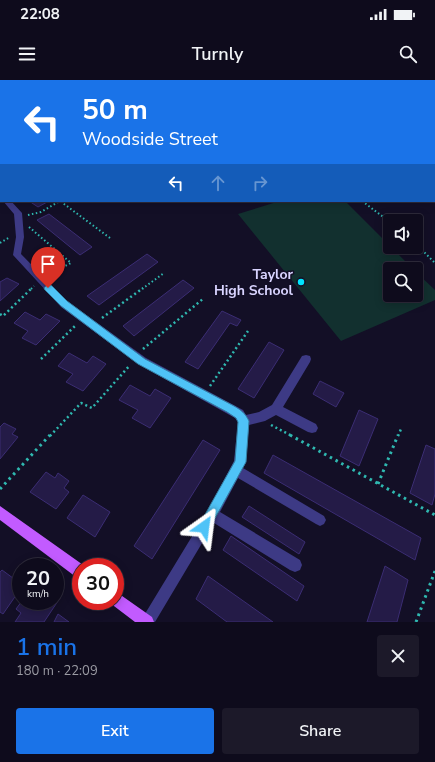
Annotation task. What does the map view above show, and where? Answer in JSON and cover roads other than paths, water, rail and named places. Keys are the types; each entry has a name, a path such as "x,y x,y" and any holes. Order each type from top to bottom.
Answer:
{"main road":[{"path":"0,512 72,565"},
{"path":"124,605 147,622"}],"street":[{"path":"7,202 18,213 19,217 20,237 17,255 64,304 142,362 239,414 244,421 240,462 212,514 147,622"},
{"path":"244,421 261,417 276,410 306,359"},
{"path":"276,410 312,428"},
{"path":"236,470 320,520"},
{"path":"212,514 295,565"}],"place":[{"name":"Taylor High School","path":"301,282"}]}
